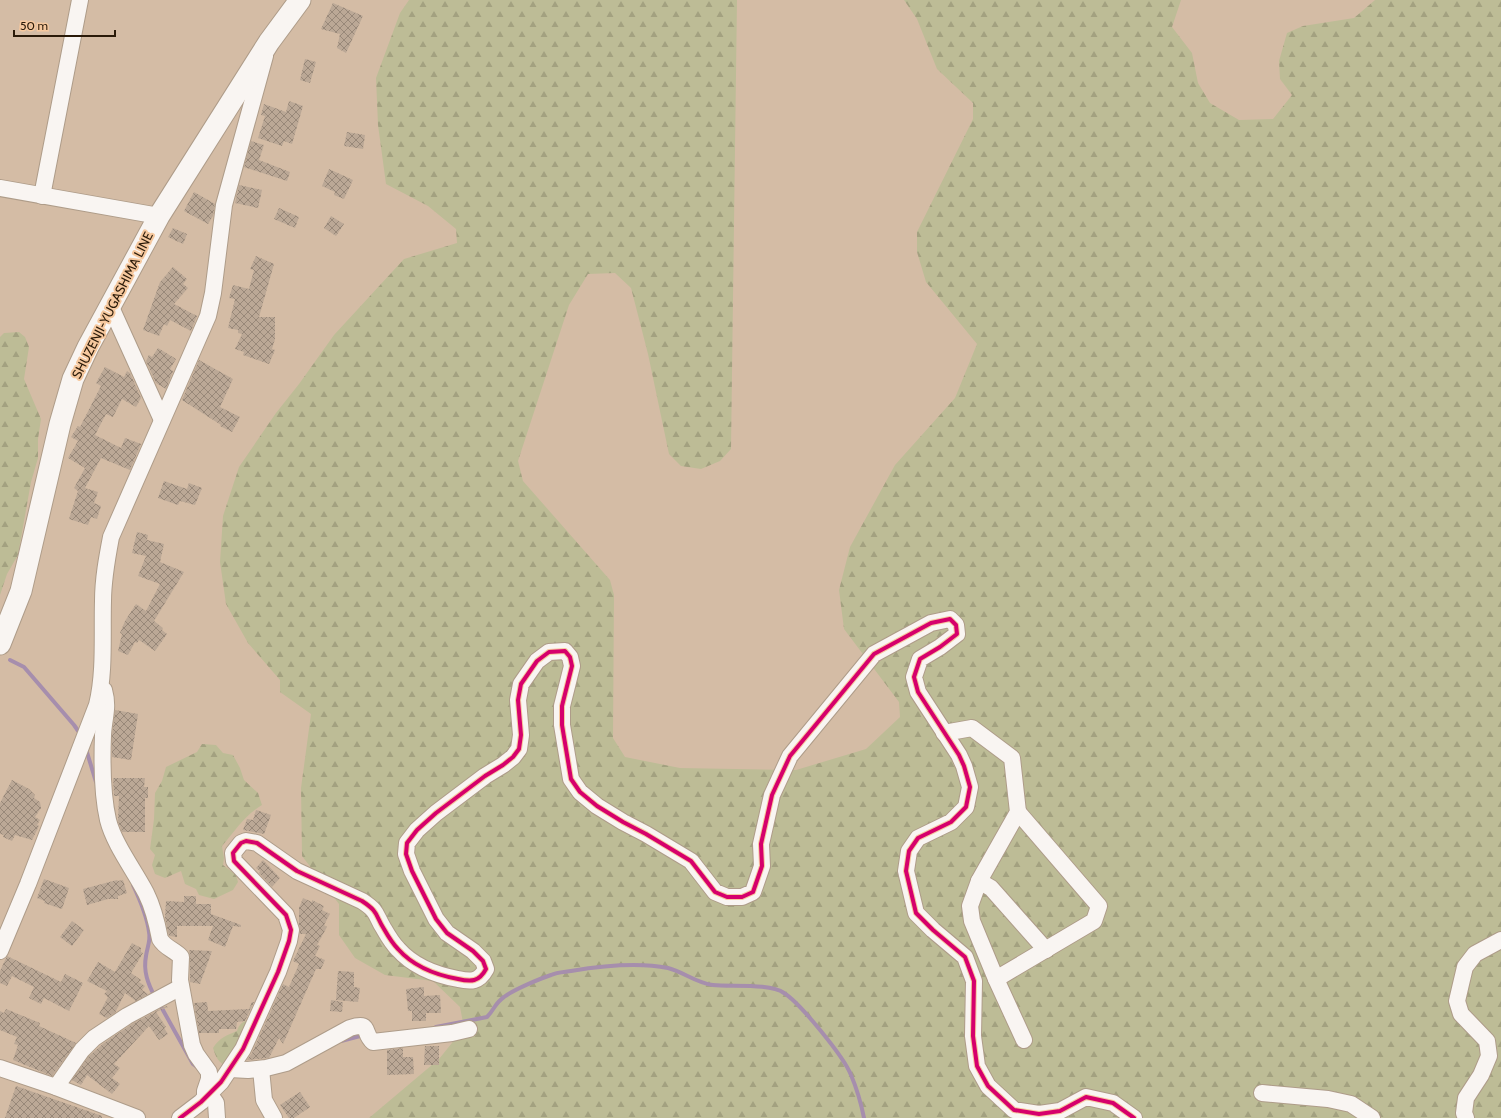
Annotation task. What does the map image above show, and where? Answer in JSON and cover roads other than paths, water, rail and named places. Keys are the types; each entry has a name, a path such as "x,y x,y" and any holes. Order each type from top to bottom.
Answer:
{"main road":[{"name":"SHUZENJI-YUGASHIMA LINE","path":"0,644 21,591 60,424 74,379 110,305 159,216 269,42 295,5"}],"street":[{"path":"42,196 80,0"},
{"path":"0,951 28,884 97,705 102,681 105,569 111,537 208,316 224,205 269,42"},
{"path":"0,188 159,216"},
{"path":"110,305 162,420"},
{"path":"180,1118 243,1049 278,972 289,941 291,930 288,920 280,908 234,861 233,852 241,843 246,841 257,843 297,871 372,907 397,949 408,959 435,974 470,981 481,976 486,969 483,961 473,951 447,933 436,919 412,871 406,854 407,843 417,830 436,813 513,757 519,749 520,735 518,700 521,684 537,661 548,652 564,651 570,657 572,666 562,706 562,725 571,779 580,792 597,806 691,862 715,892 727,897 742,897 753,892 762,866 761,844 772,795 790,756 874,654 931,623 950,619 956,625 957,634 940,647 920,659 914,676 918,692 964,766 970,787 966,807 951,822 918,838 909,851 906,871 916,913 933,930 965,957 974,981 972,1036 977,1066 988,1086 1014,1110 1039,1114 1060,1111 1086,1097 1113,1103 1134,1118"},
{"path":"102,681 107,701 103,745 105,801 108,821 130,867 150,903 160,939 163,944 175,951 181,957 180,980 192,1045 196,1054 216,1080 216,1118"},
{"path":"944,733 972,728 1012,758 1018,812 1099,906 1094,921 996,979"},
{"path":"1018,812 979,881 970,906 972,921 996,979 1024,1040"},
{"path":"979,881 991,888 1046,950"},
{"path":"1466,1118 1464,1113 1466,1098 1480,1075 1489,1056 1487,1041 1461,1014 1457,1001 1465,967 1475,954 1501,940"},
{"path":"56,1087 82,1050 94,1038 116,1023 181,987"},
{"path":"216,1080 261,1073 286,1063 350,1028 359,1025 362,1025 373,1042 452,1033 469,1029"},
{"path":"0,1068 56,1087 100,1111 137,1118"},
{"path":"261,1073 264,1100 274,1118"},
{"path":"1262,1093 1328,1099 1350,1104 1372,1118"}],"waterway":[{"path":"10,660 24,667 81,735"},
{"path":"86,749 96,782"},
{"path":"133,885 147,920 150,938 145,967 148,982 155,997"},
{"path":"436,1027 487,1017 501,999 508,994 556,973 620,965 644,965 668,968 696,980 713,985 770,988 784,993 791,999 810,1019 840,1056 853,1080 859,1096 864,1118"},
{"path":"159,1003 193,1064 197,1067"},
{"path":"341,1041 364,1035"}]}
